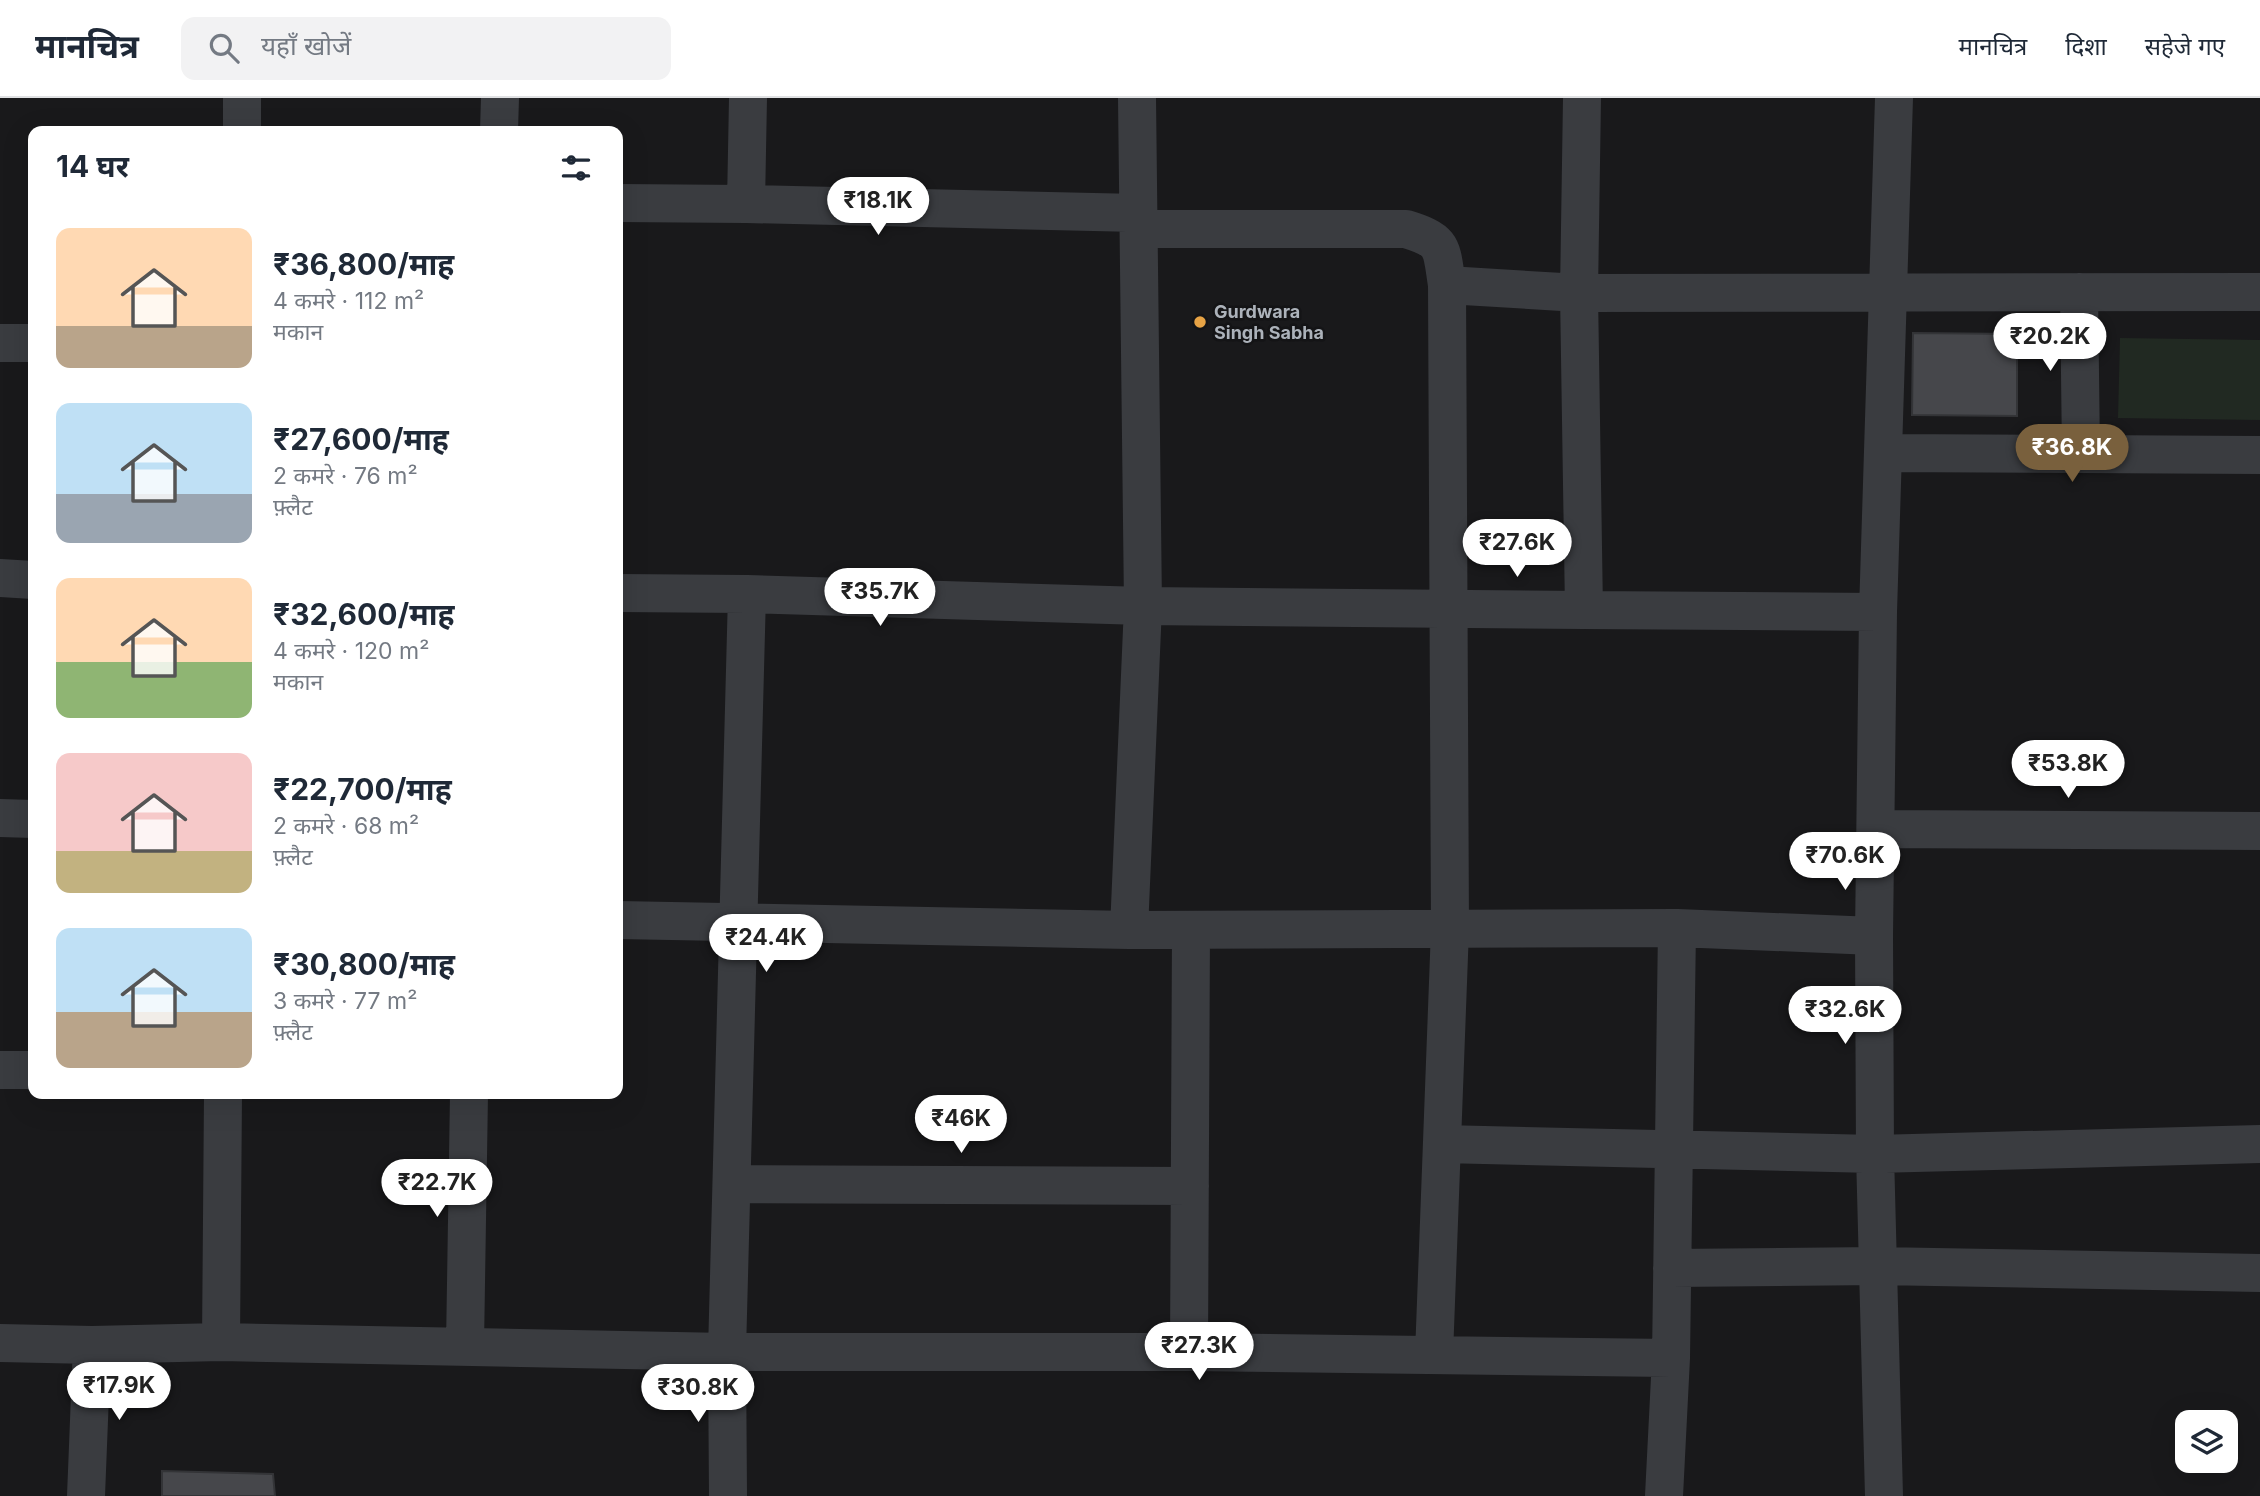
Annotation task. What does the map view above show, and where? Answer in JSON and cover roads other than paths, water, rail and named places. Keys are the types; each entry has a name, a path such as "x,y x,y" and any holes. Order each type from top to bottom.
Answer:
{"street":[{"path":"242,98 242,126"},
{"path":"499,126 500,98"},
{"path":"746,204 748,98"},
{"path":"1129,930 1143,606 1137,98"},
{"path":"1582,98 1579,293 1584,610"},
{"path":"1884,1496 1875,1154 1874,936 1878,612 1894,98"},
{"path":"623,203 746,204 1139,221 1406,229 1429,236 1441,248 1447,285 1450,929 1434,1355"},
{"path":"1447,285 1579,293 2260,292"},
{"path":"2079,292 2081,454"},
{"path":"0,343 28,343"},
{"path":"1885,453 2260,455"},
{"path":"0,578 28,580"},
{"path":"623,593 747,594 1143,606 1878,612"},
{"path":"728,1496 727,1352 747,594"},
{"path":"0,818 28,819"},
{"path":"1876,829 2260,831"},
{"path":"623,920 1191,931 1677,928 1874,936"},
{"path":"1664,1496 1671,1358 1677,928"},
{"path":"1189,1352 1191,931"},
{"path":"0,1070 28,1070"},
{"path":"220,1342 223,1099"},
{"path":"465,1346 469,1099"},
{"path":"1441,1144 1875,1154 2260,1143"},
{"path":"732,1184 1190,1186"},
{"path":"1672,1268 1878,1266 2260,1273"},
{"path":"0,1343 92,1345 220,1342 727,1352 1189,1352 1671,1358"},
{"path":"86,1496 92,1345"}],"place":[{"name":"Gurdwara Singh Sabha","path":"1200,322"}]}
